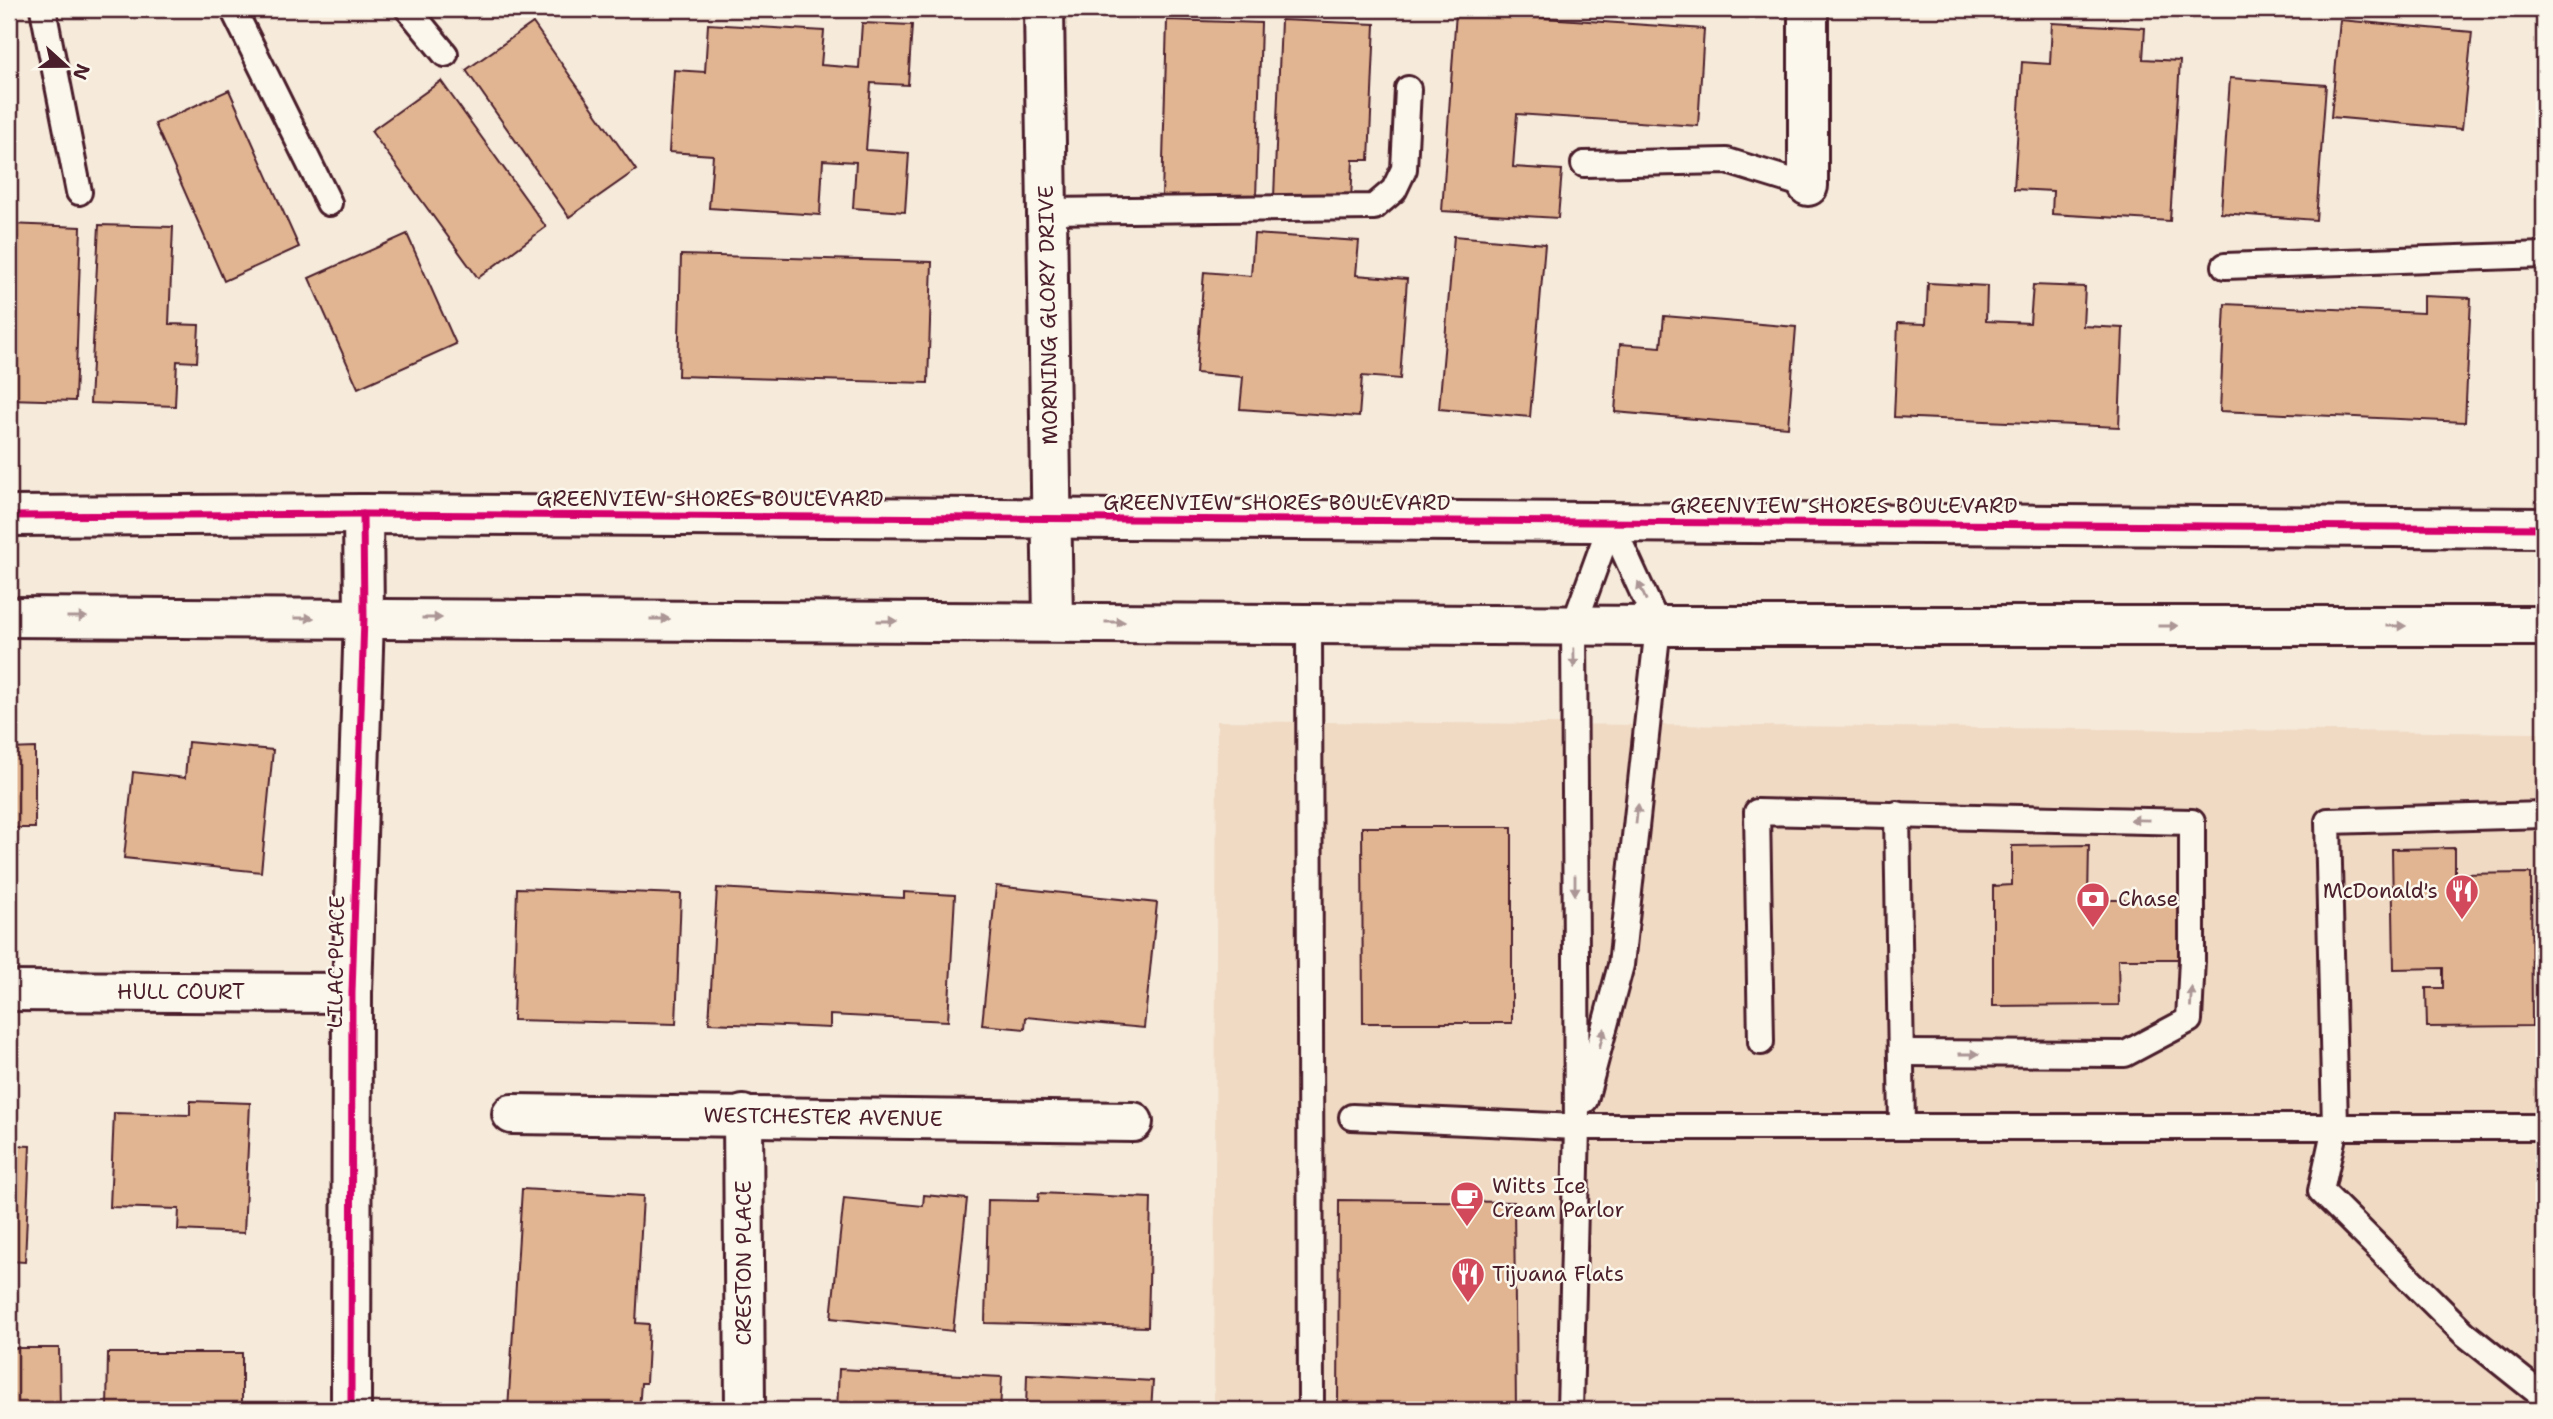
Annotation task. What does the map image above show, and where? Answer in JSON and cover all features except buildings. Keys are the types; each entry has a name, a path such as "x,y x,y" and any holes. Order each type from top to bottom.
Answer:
{"street":[{"name":"MORNING GLORY DRIVE","path":"1044,9 1053,622"},
{"path":"1808,9 1808,186"},
{"name":"GREENVIEW SHORES BOULEVARD","path":"9,516 363,514 2544,528"},
{"name":"LILAC PLACE","path":"351,1410 352,993 364,618 363,514"},
{"path":"9,617 1658,626 2544,626"},
{"name":"HULL COURT","path":"9,992 352,993"},
{"name":"WESTCHESTER AVENUE","path":"512,1114 1133,1122"},
{"name":"CRESTON PLACE","path":"743,1115 744,1410"}],"lane":[{"path":"43,9 79,192"},
{"path":"233,9 329,203"},
{"path":"408,9 445,54"},
{"path":"1047,211 1374,207 1394,190 1404,169 1408,89"},
{"path":"1584,164 1727,161 1808,186"},
{"path":"2225,266 2544,255"},
{"path":"1570,1410 1577,1127 1574,625 1611,523"},
{"path":"1577,1127 1621,965 1658,626 1611,523"},
{"path":"1309,624 1311,1410"},
{"path":"1760,1042 1757,812 2192,822 2189,1020 2125,1054 1901,1054"},
{"path":"1897,814 1902,1127"},
{"path":"2544,815 2328,821 2334,1127 2321,1191 2464,1333 2544,1397"},
{"path":"1352,1117 1577,1127 2544,1127"}],"shaded area":[{"path":"1217,721 2544,733 2544,1410 1214,1410"}],"cycle path":[{"path":"9,516 363,514 2544,528"},
{"path":"351,1410 352,993 364,618 363,514"}],"place":[{"name":"McDonald's","path":"2462,921"},
{"name":"Chase","path":"2093,929"},
{"name":"Witts Ice Cream Parlor","path":"1467,1228"},
{"name":"Tijuana Flats","path":"1468,1304"}]}
